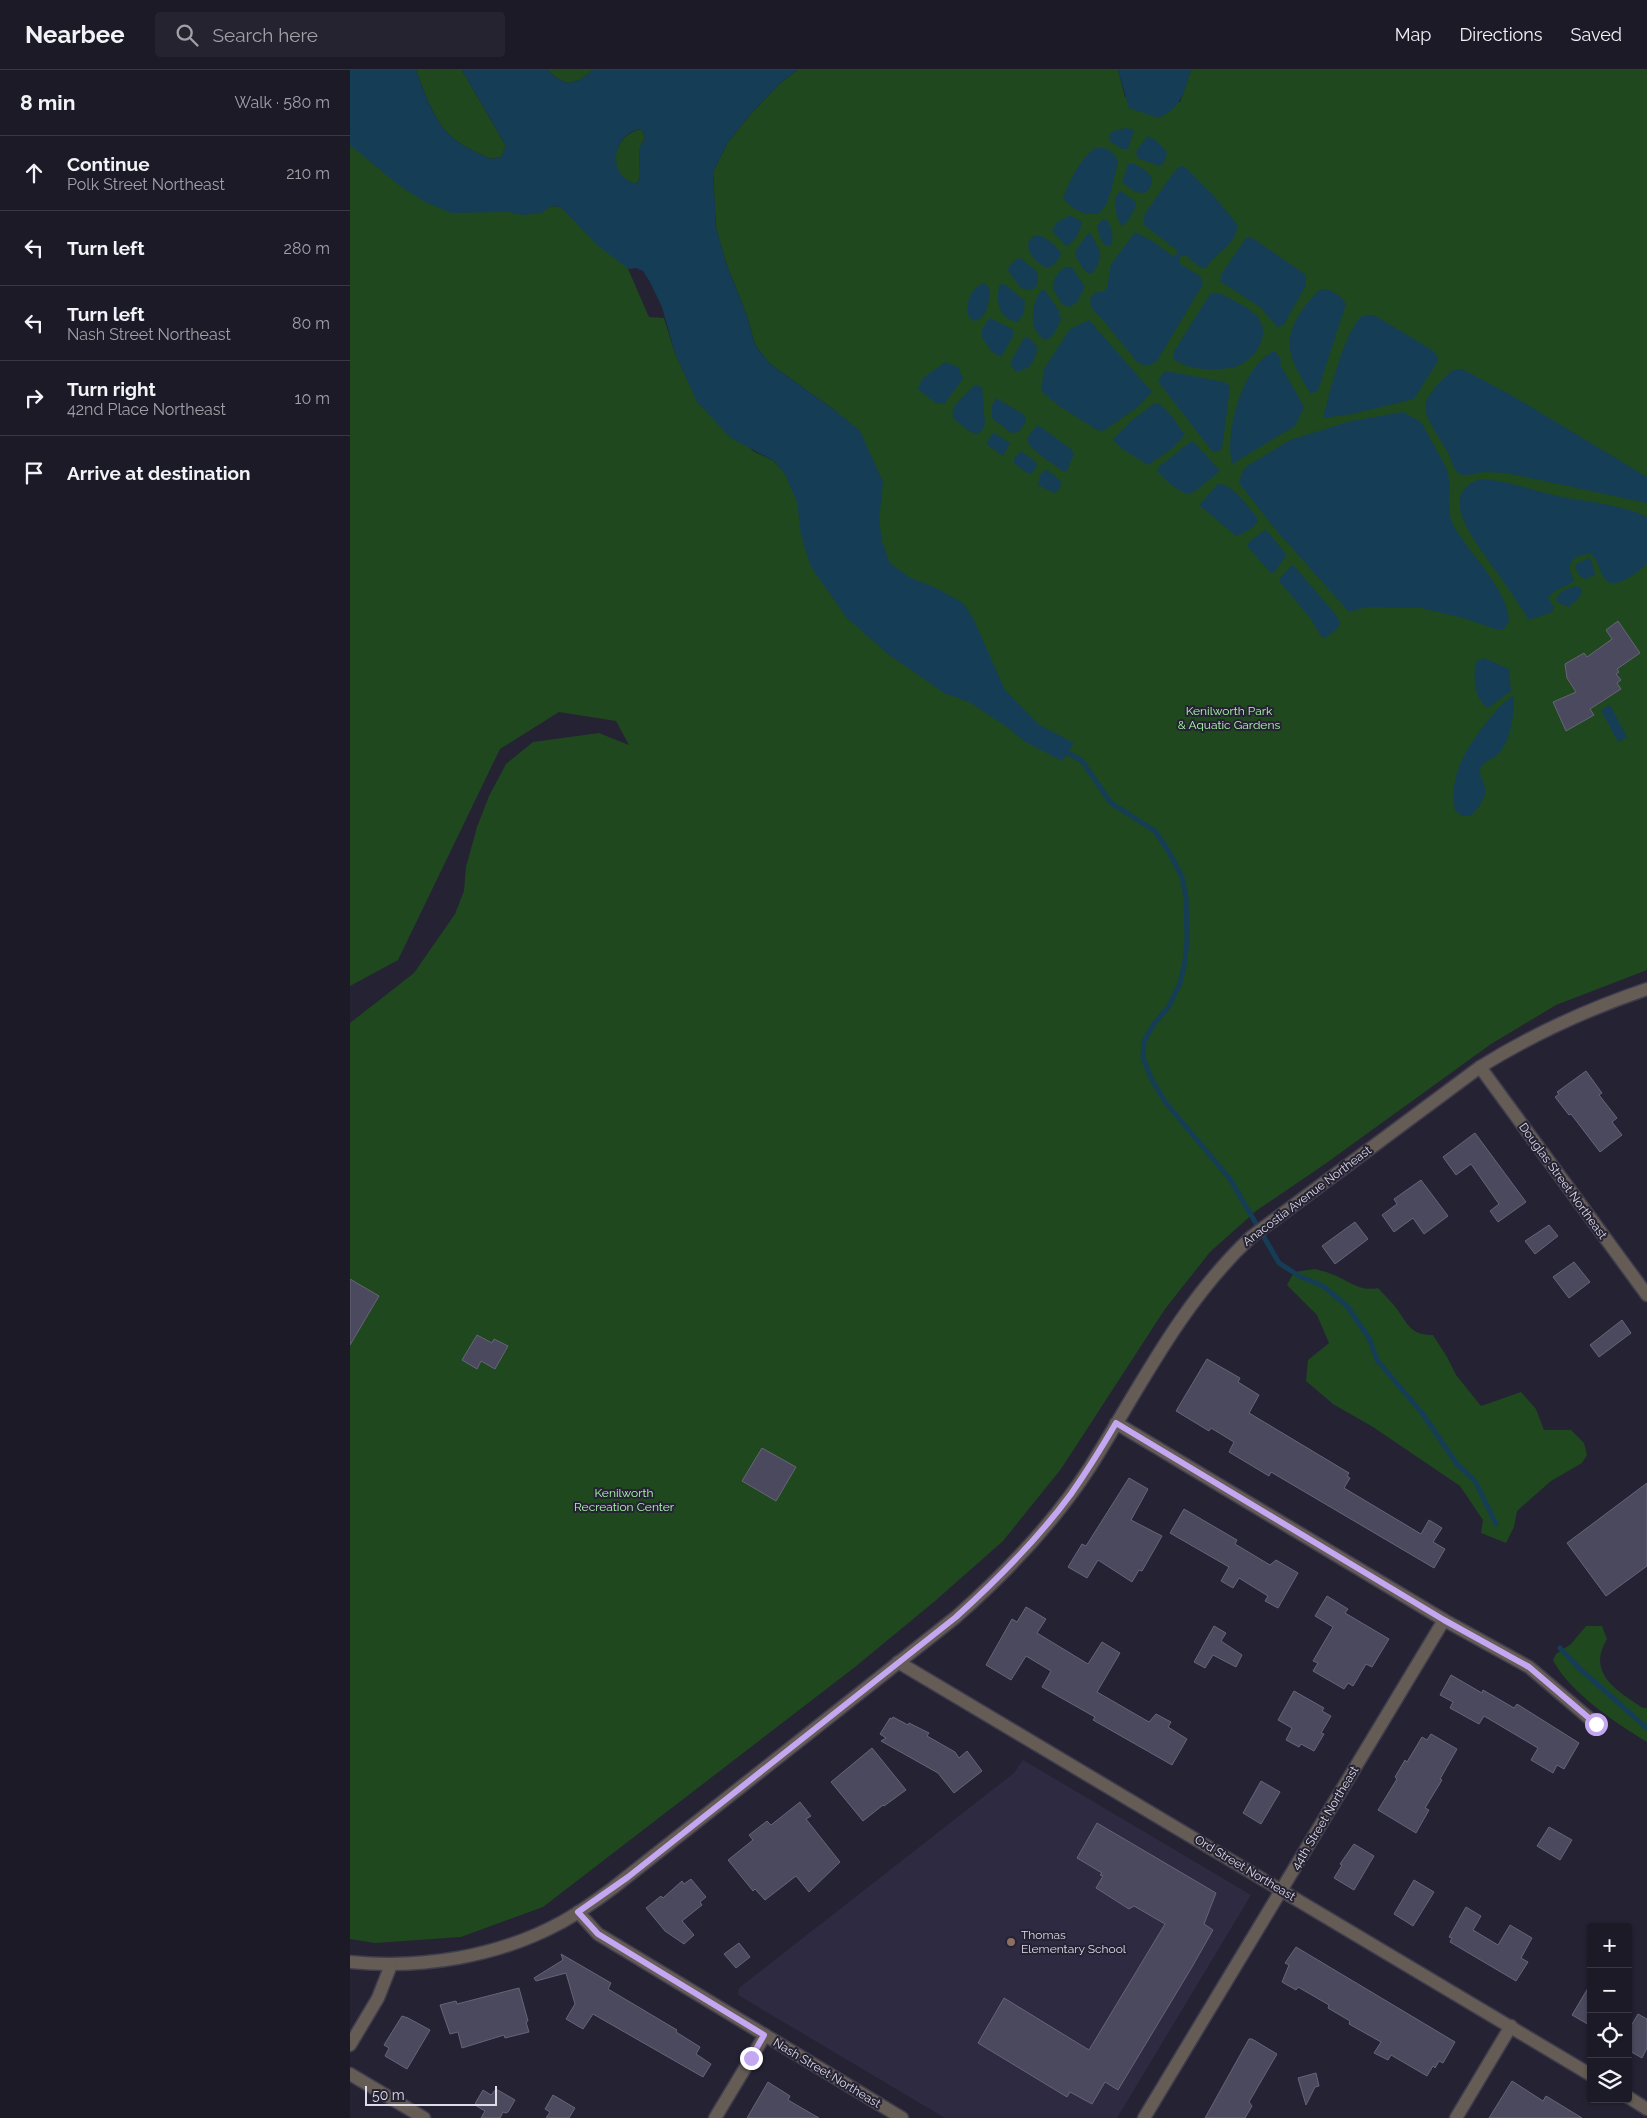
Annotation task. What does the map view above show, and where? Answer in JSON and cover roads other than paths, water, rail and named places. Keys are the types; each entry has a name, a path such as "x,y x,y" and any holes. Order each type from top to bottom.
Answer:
{"street":[{"name":"Anacostia Avenue Northeast","path":"350,1962 391,1965 441,1961 496,1949 549,1929 578,1912 628,1877 991,1586 1030,1545 1071,1494 1166,1341 1195,1298 1218,1269 1251,1237 1480,1067 1512,1047 1556,1024 1616,999 1647,989"},
{"name":"Douglas Street Northeast","path":"1480,1067 1647,1294"},
{"path":"1116,1423 1444,1620 1529,1667 1596,1724"},
{"name":"44th Street Northeast","path":"1144,2118 1444,1620"},
{"name":"Ord Street Northeast","path":"898,1662 1587,2073"},
{"name":"Nash Street Northeast","path":"578,1912 598,1934 902,2118"},
{"path":"350,2045 378,1998 391,1965"},
{"path":"1456,2118 1511,2026"},
{"path":"715,2118 764,2035"},
{"path":"350,2074 424,2118"},
{"path":"1632,2100 1647,2109"}],"water":[{"path":"350,70 416,70 432,109 440,124 449,135 472,150 491,159 501,157 506,146 462,70 548,70 555,77 567,83 580,80 593,70 797,70 778,85 748,117 728,142 713,172 716,228 726,263 747,316 755,345 770,364 837,412 860,431 883,482 879,519 882,542 890,563 909,577 936,588 963,603 973,618 1005,690 1038,724 1074,743 1062,761 1024,741 1007,727 969,702 944,693 888,654 847,618 811,567 801,535 797,502 785,474 774,461 731,438 697,402 675,353 662,307 643,271 636,268 629,269 597,245 561,207 551,206 541,213 522,215 508,212 452,213 425,202 400,186 350,145","holes":["642,129 645,138 639,149 640,176 637,184 627,180 620,173 616,164 616,155 624,137 632,132"]},
{"path":"1118,70 1191,70 1177,104 1172,110 1158,118 1129,108"},
{"path":"1127,128 1134,130 1128,149 1122,149 1110,141 1109,135 1113,131"},
{"path":"1148,136 1154,139 1167,152 1164,163 1160,166 1140,159 1136,155 1137,150"},
{"path":"1095,148 1110,150 1118,162 1105,207 1098,214 1083,213 1074,209 1063,198 1080,164"},
{"path":"1132,163 1150,175 1152,179 1150,188 1145,193 1135,192 1122,182 1128,164"},
{"path":"1180,166 1185,167 1213,195 1237,224 1237,231 1230,243 1207,267 1201,268 1185,255 1180,257 1180,264 1200,276 1203,284 1157,361 1150,365 1145,365 1137,362 1091,308 1090,299 1094,293 1104,291 1107,288 1111,264 1135,232 1154,242 1174,257 1178,251 1144,225 1144,215"},
{"path":"1120,191 1135,201 1136,206 1128,221 1122,226 1117,217 1115,205 1115,198"},
{"path":"1070,215 1082,222 1077,236 1066,246 1052,231 1056,223"},
{"path":"1103,219 1107,220 1111,229 1111,246 1106,246 1101,240 1097,226"},
{"path":"1088,233 1091,234 1100,253 1099,261 1093,273 1089,274 1084,270 1075,255 1076,250"},
{"path":"1036,235 1046,239 1061,252 1059,258 1052,266 1047,268 1042,266 1030,253 1028,243"},
{"path":"1251,237 1306,275 1305,287 1283,326 1277,327 1260,307 1220,281 1222,273 1246,238"},
{"path":"1018,258 1022,259 1038,273 1038,284 1032,290 1021,288 1008,271 1009,266"},
{"path":"1072,267 1085,287 1077,302 1070,307 1062,304 1053,289 1053,282 1056,276 1060,270"},
{"path":"985,283 990,289 987,308 979,320 974,321 969,317 968,301 972,292"},
{"path":"1000,284 1006,285 1025,301 1024,313 1018,322 1011,320 1002,313 998,302"},
{"path":"1044,289 1058,309 1061,319 1053,335 1044,340 1035,329 1033,318 1034,306 1038,296"},
{"path":"1321,289 1335,293 1346,304 1318,390 1311,394 1293,361 1290,341 1297,318 1310,299"},
{"path":"1220,293 1247,308 1261,322 1263,336 1257,350 1247,361 1224,369 1196,368 1180,363 1174,359 1173,353 1210,294"},
{"path":"1364,315 1374,315 1432,350 1437,355 1438,361 1414,399 1352,414 1323,418 1345,346 1357,321"},
{"path":"990,318 1014,330 1013,336 1001,357 992,352 981,336 982,329"},
{"path":"1089,320 1152,392 1139,406 1105,430 1099,431 1059,406 1041,391 1044,369 1070,329"},
{"path":"1028,337 1037,347 1036,356 1028,367 1015,371 1010,363 1024,338"},
{"path":"1275,351 1281,359 1280,364 1304,407 1295,426 1232,464 1230,451 1231,435 1238,400 1254,369 1264,358"},
{"path":"945,362 958,367 963,379 944,404 937,404 918,389 922,379"},
{"path":"1462,369 1511,395 1647,477 1647,503 1506,473 1486,472 1466,475 1457,472 1449,454 1432,426 1426,409 1431,392 1440,382 1453,370"},
{"path":"1165,371 1224,382 1230,387 1222,448 1217,452 1212,451 1158,381"},
{"path":"974,385 982,387 985,423 982,431 977,434 962,426 953,414 956,404"},
{"path":"996,398 1026,416 1026,421 1019,432 1011,433 992,418 992,406"},
{"path":"1155,403 1160,404 1172,416 1185,435 1173,448 1148,465 1121,448 1113,439 1132,420"},
{"path":"1403,412 1421,422 1447,469 1452,522 1504,600 1509,621 1504,629 1498,630 1463,618 1421,608 1366,607 1349,612 1276,530 1239,483 1242,472 1247,466 1290,440 1351,421"},
{"path":"1038,425 1072,450 1074,454 1067,471 1063,471 1038,453 1028,442 1031,432"},
{"path":"992,434 996,434 1010,443 1003,456 986,444"},
{"path":"1190,442 1194,442 1220,471 1194,492 1186,494 1171,485 1157,471 1160,466"},
{"path":"1021,451 1036,462 1037,466 1031,474 1025,472 1014,463 1014,459"},
{"path":"1046,469 1062,482 1058,491 1054,493 1038,485 1040,475"},
{"path":"1481,479 1509,483 1553,495 1613,506 1647,517 1647,564 1627,579 1615,583 1605,579 1591,554 1577,557 1570,565 1574,580 1554,592 1548,598 1554,607 1552,612 1529,620 1468,530 1463,518 1460,506 1461,495 1468,486"},
{"path":"1218,484 1224,485 1235,492 1245,502 1257,517 1258,521 1256,524 1236,536 1199,505"},
{"path":"1265,530 1285,553 1285,557 1274,573 1271,573 1247,546 1250,541"},
{"path":"1589,558 1591,559 1595,575 1585,579 1579,575 1575,568 1576,564"},
{"path":"1291,566 1294,566 1337,616 1340,623 1338,628 1325,638 1320,635 1311,619 1280,582 1280,578"},
{"path":"1578,586 1582,590 1579,598 1568,607 1557,602 1556,598 1563,591"},
{"path":"1484,658 1509,669 1511,691 1488,708 1483,704 1477,693 1475,681 1476,662"},
{"path":"1514,695 1510,733 1507,740 1499,753 1485,763 1480,770 1485,789 1483,801 1471,816 1462,816 1455,810 1454,784 1462,761 1467,750 1489,719 1503,703"},
{"path":"1610,705 1627,737 1618,742 1601,710"}],"waterway":[{"path":"1062,749 1082,761 1111,803 1155,831 1182,877 1186,897 1187,939 1185,961 1180,983 1169,1006 1154,1024 1144,1041 1143,1058 1152,1080 1166,1103 1230,1179 1279,1263 1299,1276 1323,1286 1347,1306 1369,1338 1377,1360 1422,1413 1457,1464 1475,1481 1496,1524"},
{"path":"1560,1648 1580,1669 1647,1728"}],"place":[{"name":"Thomas Elementary School","path":"1011,1942"}],"park label":[{"name":"Kenilworth Park & Aquatic Gardens","path":"1229,718"},
{"name":"Kenilworth Recreation Center","path":"624,1500"}]}
